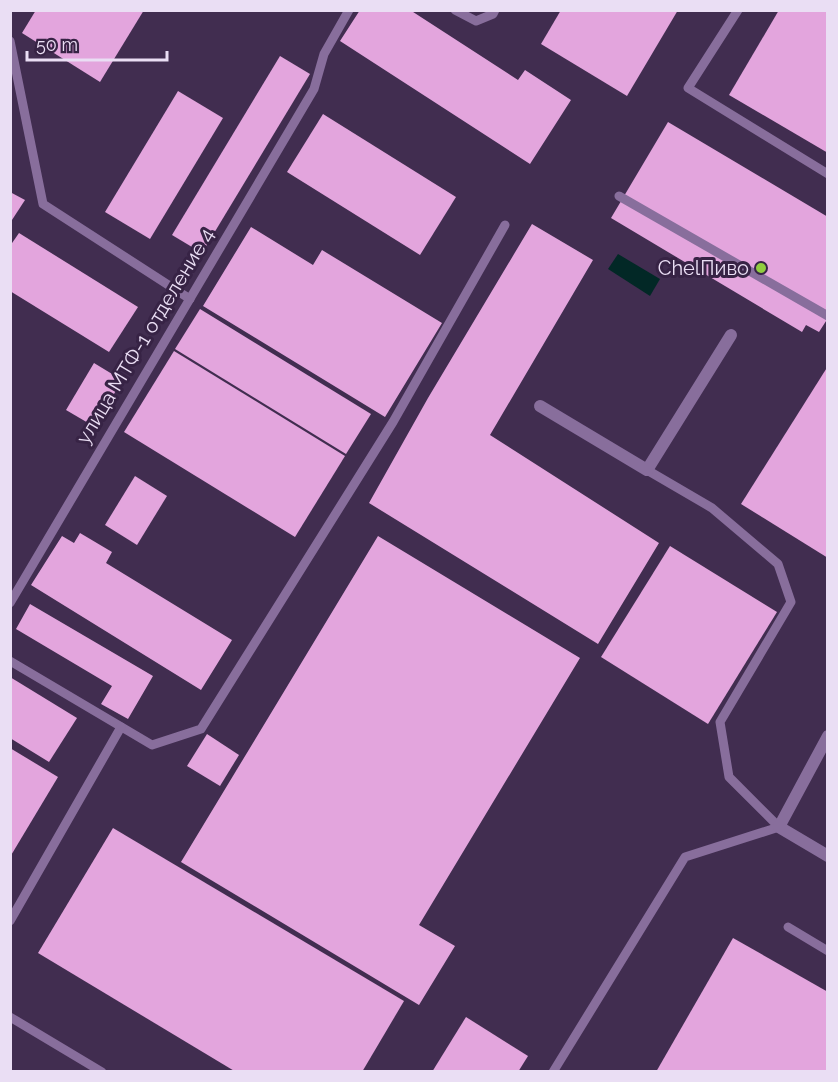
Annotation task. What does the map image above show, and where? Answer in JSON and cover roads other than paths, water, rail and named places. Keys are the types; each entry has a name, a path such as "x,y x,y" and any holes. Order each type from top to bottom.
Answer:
{"street":[{"path":"540,406 647,470 731,335"},
{"path":"828,736 779,827 828,856"}],"lane":[{"name":"улица МТФ-1 отделение 4","path":"10,603 314,89 324,54 349,10"},
{"path":"454,10 476,21 493,14 495,10"},
{"path":"738,10 688,88 828,174"},
{"path":"11,44 43,204 190,299"},
{"path":"619,196 828,316"},
{"path":"10,661 152,745 201,729 393,422 505,225"},
{"path":"553,1071 686,857 779,827 729,777 720,722 791,602 778,564 712,508 647,470"},
{"path":"10,921 121,727"},
{"path":"788,927 828,951"},
{"path":"10,1017 102,1071"}],"place":[{"name":"ChelПиво","path":"761,268"}]}
